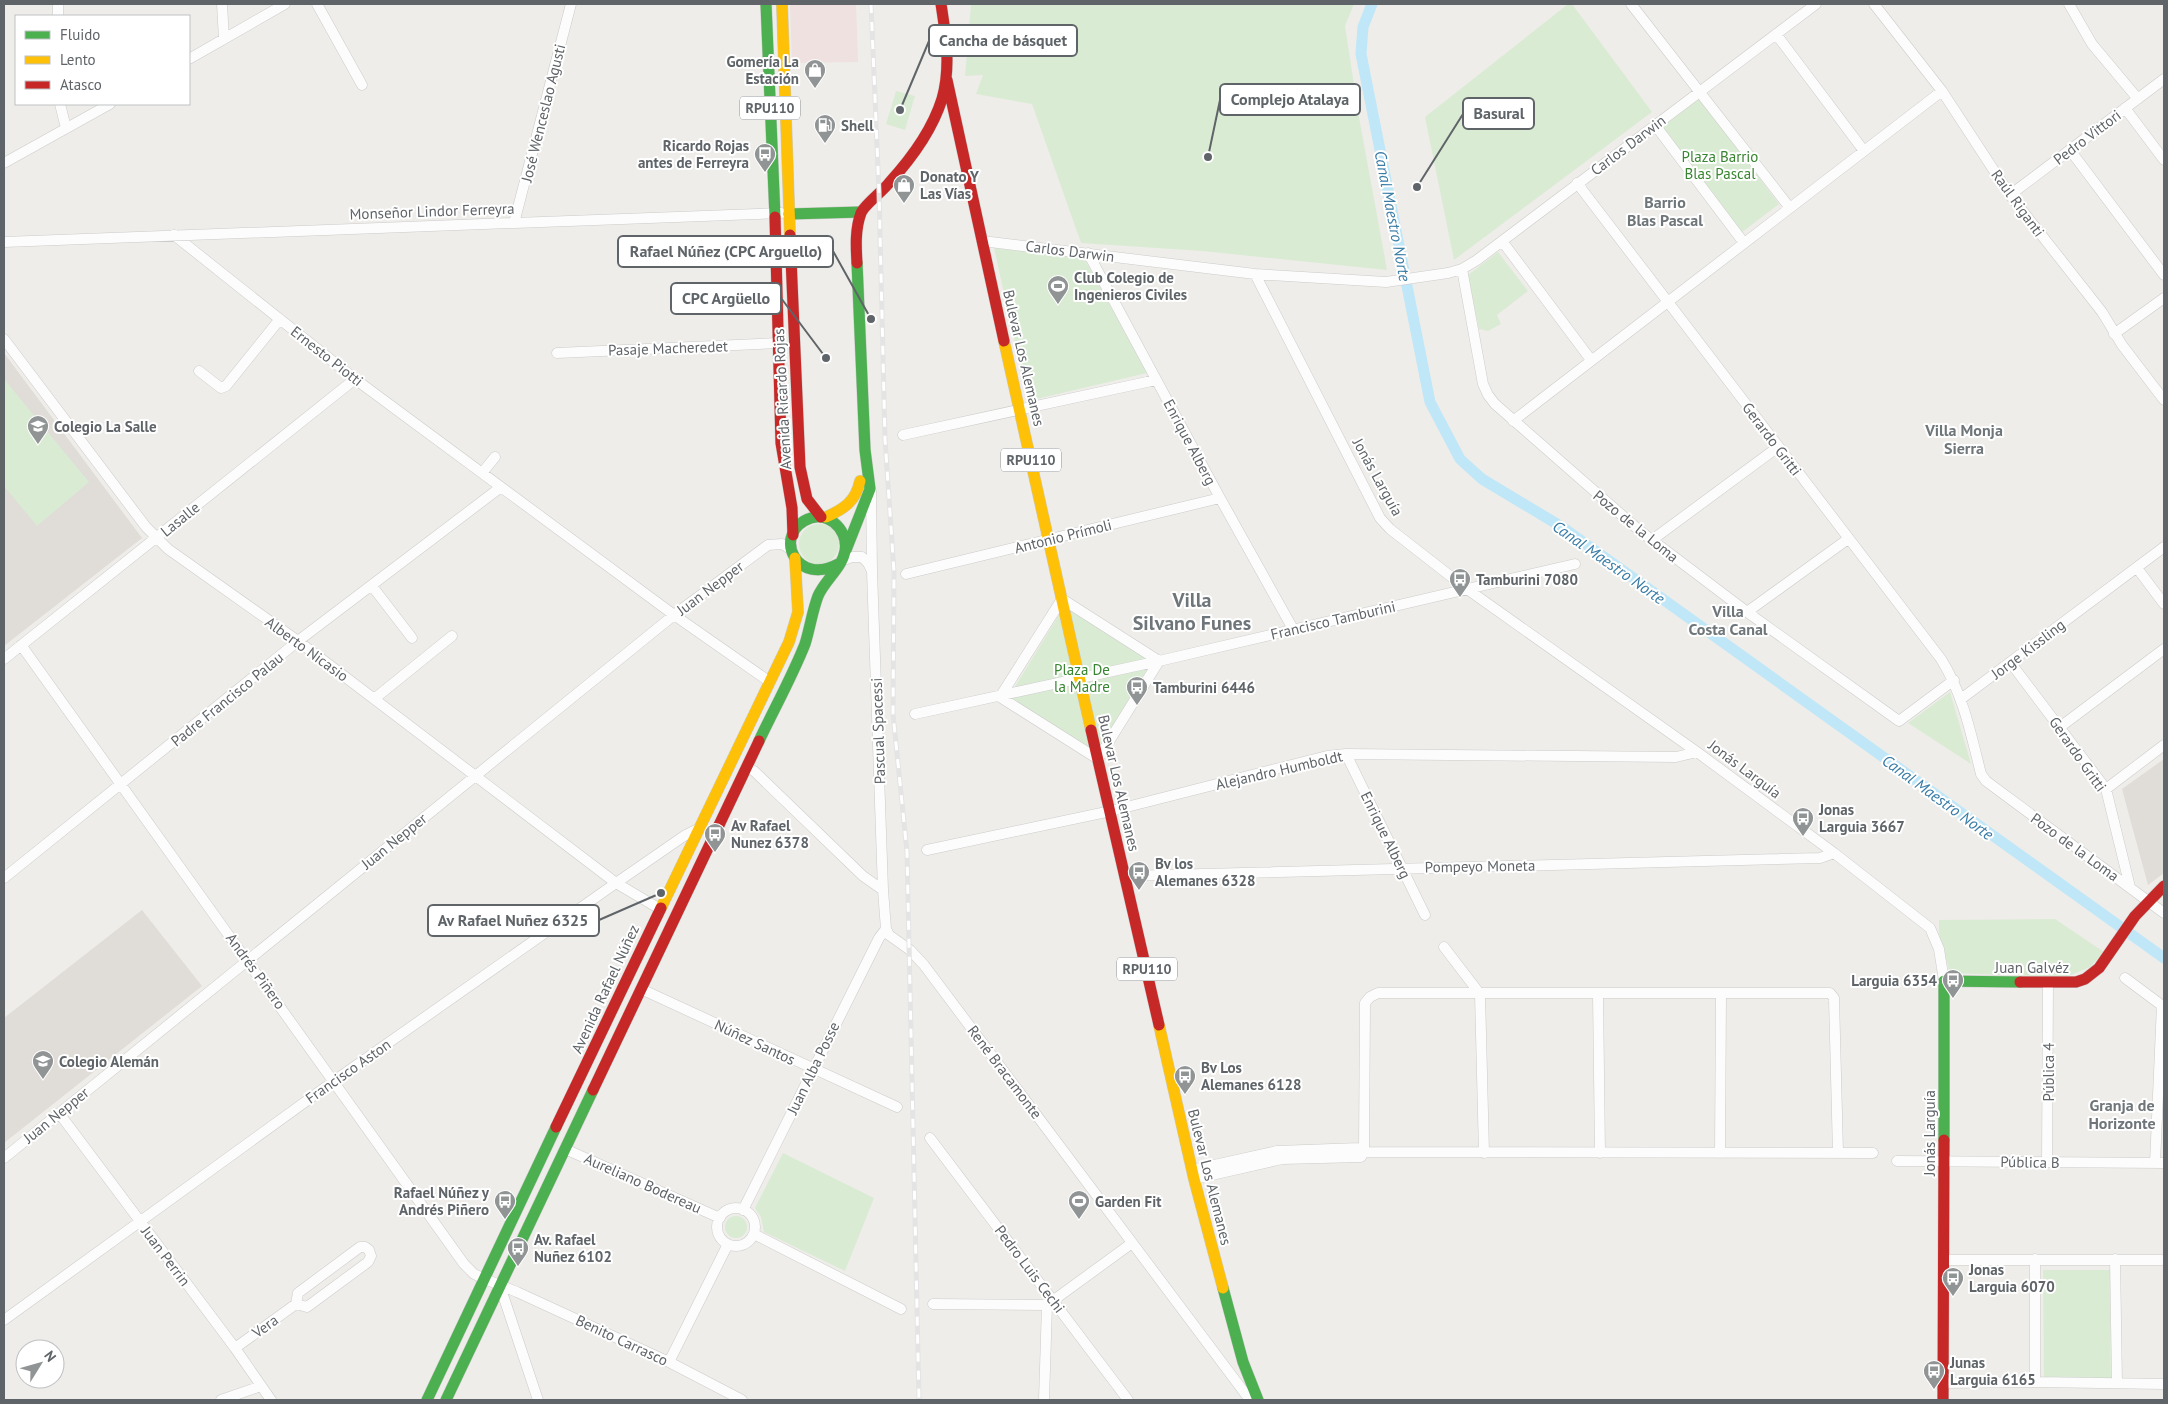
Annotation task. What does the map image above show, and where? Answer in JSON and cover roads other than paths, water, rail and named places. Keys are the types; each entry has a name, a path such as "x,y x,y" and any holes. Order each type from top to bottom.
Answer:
{"main road":[{"name":"Avenida Ricardo Rojas","path":"766,4 776,213 781,443 792,508 792,535"},
{"name":"Avenida Ricardo Rojas","path":"782,4 793,342 800,467 807,499 823,517"},
{"path":"446,1400 499,1285 747,767 805,641 819,593 846,550 868,495 870,482 865,450 856,241 861,212 911,156 929,127 946,80 945,25 941,4"},
{"path":"945,25 953,4"},
{"name":"Bulevar Los Alemanes","path":"946,80 1049,540 1078,679 1111,811 1193,1175 1243,1362 1258,1400"},
{"path":"929,127 935,121 944,119 951,124 959,137"},
{"path":"834,212 846,224 856,241"},
{"name":"Monseñor Lindor Ferreyra","path":"789,214 861,212"},
{"path":"792,535 795,529 804,521 823,517 850,506 857,496 865,450"},
{"name":"RPU110","path":"823,517 841,527 846,538 846,550"},
{"name":"Avenida Rafael Núñez","path":"427,1400 669,889 789,642 797,619 798,606 792,535"},
{"path":"794,554 807,569 816,572 826,571 840,562"},
{"name":"Juan Galvéz","path":"1944,981 2076,982 2093,974 2099,968 2135,916 2148,900 2164,886"},
{"path":"641,989 634,981 635,973 668,903 669,889"},
{"name":"Jonás Larguía","path":"1943,1400 1944,981"},
{"path":"499,1285 495,1278 506,1253 502,1243"},
{"path":"483,1323 479,1315 489,1288 485,1279"}],"street":[{"path":"222,4 224,39"},
{"path":"190,58 285,4"},
{"path":"317,4 362,85"},
{"name":"José Wenceslao Agusti","path":"514,223 571,4"},
{"path":"1631,4 1790,208"},
{"name":"Carlos Darwin","path":"982,241 1256,274 1386,282 1435,276 1462,269 1477,260 1816,4"},
{"name":"Raúl Riganti","path":"1874,4 1942,91 2010,195 2102,312 2114,334 2164,400"},
{"path":"2068,4 2092,44 2138,99"},
{"path":"1776,34 1864,151"},
{"name":"Pedro Vittori","path":"2010,195 2164,79"},
{"path":"1513,421 1942,91"},
{"path":"60,105 66,128"},
{"path":"4,163 108,105"},
{"path":"2125,108 2164,160"},
{"path":"1655,125 1744,243"},
{"path":"2070,150 2164,275"},
{"name":"Gerardo Gritti","path":"1577,183 1941,659 1954,680 1961,699"},
{"name":"Monseñor Lindor Ferreyra","path":"4,242 789,214"},
{"name":"Ernesto Piotti","path":"174,235 355,378 501,487"},
{"path":"1502,241 1591,360"},
{"name":"Enrique Alberg","path":"1088,253 1293,629"},
{"name":"Pozo de la Loma","path":"1462,269 1483,384 1491,400 1652,540 1747,612 1898,721 1954,680"},
{"name":"Jonás Larguía","path":"1256,274 1380,518 1390,529 1467,589 1697,752 1834,853 1930,928 1939,949 1944,981"},
{"path":"2114,334 2164,298"},
{"path":"199,371 221,388 226,386 280,319"},
{"name":"Alberto Nicasio","path":"4,339 146,527 168,549 298,641 616,883 660,909"},
{"name":"Pasaje Macheredet","path":"557,353 778,344"},
{"name":"Lasalle","path":"4,659 355,378"},
{"path":"903,435 1156,380"},
{"path":"1652,540 1778,446"},
{"path":"482,473 495,457"},
{"name":"Pascual Spacessi","path":"870,482 883,890"},
{"path":"501,487 674,615 770,682"},
{"name":"Padre Francisco Palau","path":"4,878 298,641 501,487"},
{"name":"Antonio Prímoli","path":"906,574 1220,498"},
{"path":"1747,612 1848,539"},
{"name":"Juan Nepper","path":"4,1158 674,615 768,546 782,544 794,554"},
{"name":"Jorge Kissling","path":"1961,699 2164,547"},
{"path":"840,562 852,557 862,557 868,563 872,572"},
{"name":"Francisco Tamburini","path":"915,714 1159,661 1574,564"},
{"path":"2137,568 2164,604"},
{"path":"372,586 412,638"},
{"path":"1062,599 1159,661 1098,758 1000,697 1062,599"},
{"path":"374,700 452,636"},
{"name":"Andrés Piñero","path":"22,645 464,1264 474,1274 499,1285"},
{"path":"2060,727 2164,648"},
{"name":"Gerardo Gritti","path":"2010,662 2106,789 2130,887"},
{"name":"Pozo de la Loma","path":"1961,699 1981,774 1986,781 2164,913"},
{"path":"2106,789 2164,745"},
{"name":"Alejandro Humboldt","path":"927,850 1111,811 1327,756 1346,754 1676,758 1697,752"},
{"name":"Enrique Alberg","path":"1346,754 1425,915"},
{"path":"747,767 754,771 863,876 883,890 886,929"},
{"name":"Francisco Aston","path":"4,1320 334,1081 616,883 684,836 698,829"},
{"name":"Pompeyo Moneta","path":"1126,876 1820,858 1834,853"},
{"name":"Juan Alba Posse","path":"743,1210 879,938 886,929"},
{"name":"René Bracamonte","path":"886,929 894,939 910,950 924,965 1250,1400"},
{"path":"1444,948 1480,994 1484,1153"},
{"path":"2125,978 2163,1006 2160,1163"},
{"name":"Pública 4","path":"2047,1162 2048,983"},
{"name":"Núñez Santos","path":"641,989 897,1107"},
{"path":"1193,1175 1282,1159 1361,1157 1364,1152 1365,1003 1370,997 1378,993 1830,993 1834,998 1838,1154"},
{"path":"1720,1153 1721,993"},
{"path":"1598,994 1600,1153"},
{"name":"Juan Perrin","path":"60,1113 235,1348 271,1400"},
{"name":"Pedro Luis Cechi","path":"930,1138 1051,1303 1128,1400"},
{"name":"Aureliano Bodereau","path":"565,1149 720,1218"},
{"path":"1364,1152 1873,1153"},
{"name":"Pública B","path":"1897,1161 2160,1163"},
{"path":"728,1210 743,1210 753,1220 754,1234 745,1244 737,1246 728,1244 718,1233 720,1218 728,1210"},
{"path":"754,1234 901,1309"},
{"path":"934,1304 1051,1303 1132,1242"},
{"path":"669,1362 728,1244"},
{"path":"360,1247 365,1247 369,1250 371,1256 368,1262 307,1307 296,1304 298,1294 360,1247"},
{"path":"2115,1259 2117,1383"},
{"path":"1944,1260 2164,1260"},
{"path":"2034,1382 2035,1260"},
{"path":"499,1285 538,1400"},
{"name":"Benito Carrasco","path":"499,1285 669,1362 742,1400"},
{"path":"1044,1400 1051,1303"},
{"name":"Vera","path":"235,1348 296,1304"},
{"path":"1942,1383 2164,1384"},
{"path":"221,1400 261,1386"}],"waterway":[{"name":"Canal Maestro Norte","path":"1372,4 1363,27 1361,54 1430,402 1460,459 1482,479 1562,527 2164,958"}],"railway":[{"path":"871,4 879,192 885,439 894,572 893,714 907,852 919,1400"}],"place":[{"name":"Gomería La Estación","path":"815,89"},
{"name":"Cancha de básquet","path":"900,110"},
{"name":"Shell","path":"825,144"},
{"name":"Complejo Atalaya","path":"1208,157"},
{"name":"Ricardo Rojas antes de Ferreyra","path":"765,173"},
{"name":"Basural","path":"1417,187"},
{"name":"Donato Y Las Vías","path":"904,204"},
{"name":"Club Colegio de Ingenieros Civiles","path":"1058,305"},
{"name":"Rafael Núñez (CPC Arguello)","path":"871,319"},
{"name":"CPC Argüello","path":"826,358"},
{"name":"Colegio La Salle","path":"38,445"},
{"name":"Tamburini 7080","path":"1460,598"},
{"name":"Tamburini 6446","path":"1137,706"},
{"name":"Jonas Larguia 3667","path":"1803,837"},
{"name":"Av Rafael Nunez 6378","path":"715,853"},
{"name":"Bv los Alemanes 6328","path":"1139,891"},
{"name":"Av Rafael Nuñez 6325","path":"661,893"},
{"name":"Larguia 6354","path":"1953,999"},
{"name":"Colegio Alemán","path":"43,1080"},
{"name":"Bv Los Alemanes 6128","path":"1185,1095"},
{"name":"Rafael Núñez y Andrés Piñero","path":"505,1220"},
{"name":"Garden Fit","path":"1079,1220"},
{"name":"Av. Rafael Nuñez 6102","path":"518,1267"},
{"name":"Jonas Larguia 6070","path":"1953,1297"},
{"name":"Junas Larguia 6165","path":"1934,1390"}],"district":[{"name":"Barrio Blas Pascal","path":"1665,211"},
{"name":"Villa Monja Sierra","path":"1964,439"},
{"name":"Villa Silvano Funes","path":"1192,612"},
{"name":"Villa Costa Canal","path":"1728,620"},
{"name":"Granja de Horizonte","path":"2122,1114"}],"park label":[{"name":"Plaza Barrio Blas Pascal","path":"1720,164"},
{"name":"Plaza De la Madre","path":"1082,678"}]}
